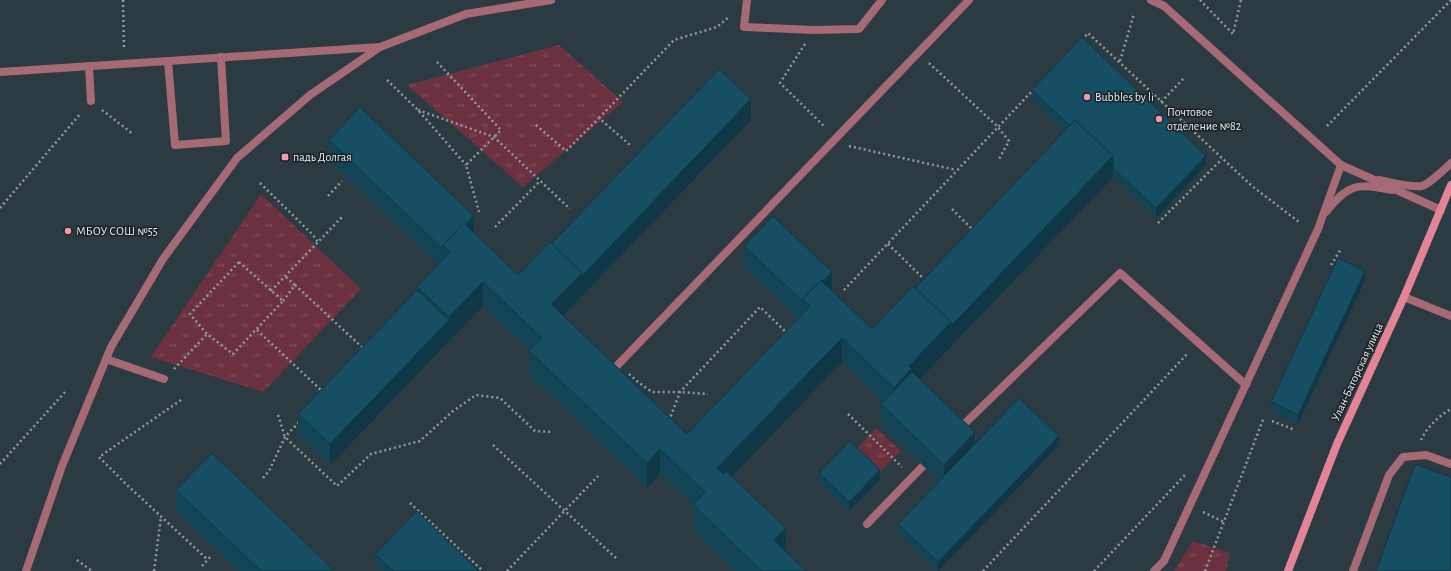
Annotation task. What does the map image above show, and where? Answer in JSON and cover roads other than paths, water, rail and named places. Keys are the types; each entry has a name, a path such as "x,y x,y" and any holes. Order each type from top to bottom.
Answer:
{"street":[{"path":"26,571 62,466 110,347 163,259 237,158 310,95 380,47 466,14 551,0"},
{"path":"746,0 744,26 814,30 859,28 882,0"},
{"path":"604,379 969,0"},
{"path":"1151,0 1164,6 1341,165 1440,210"},
{"path":"0,72 380,47"},
{"path":"168,61 175,145 218,142 226,141 221,57"},
{"path":"89,66 91,101"},
{"path":"1370,178 1403,185 1422,186 1445,170 1451,163"},
{"path":"1154,571 1164,561 1246,385 1322,217 1341,165"},
{"path":"1322,217 1337,199 1350,188 1370,185 1400,192"},
{"name":"Улан-Баторская улица","path":"1288,571 1337,444 1404,297 1451,185"},
{"path":"955,434 1120,273 1246,385"},
{"path":"1404,297 1451,316"},
{"path":"106,359 164,380"},
{"path":"1353,571 1389,474 1403,457 1426,455 1451,464"},
{"path":"867,524 923,466"}],"place":[{"name":"Bubbles by li","path":"1087,97"},
{"name":"Почтовое отделение №82","path":"1159,119"},
{"name":"падь Долгая","path":"285,157"},
{"name":"МБОУ СОШ №55","path":"68,231"}]}
